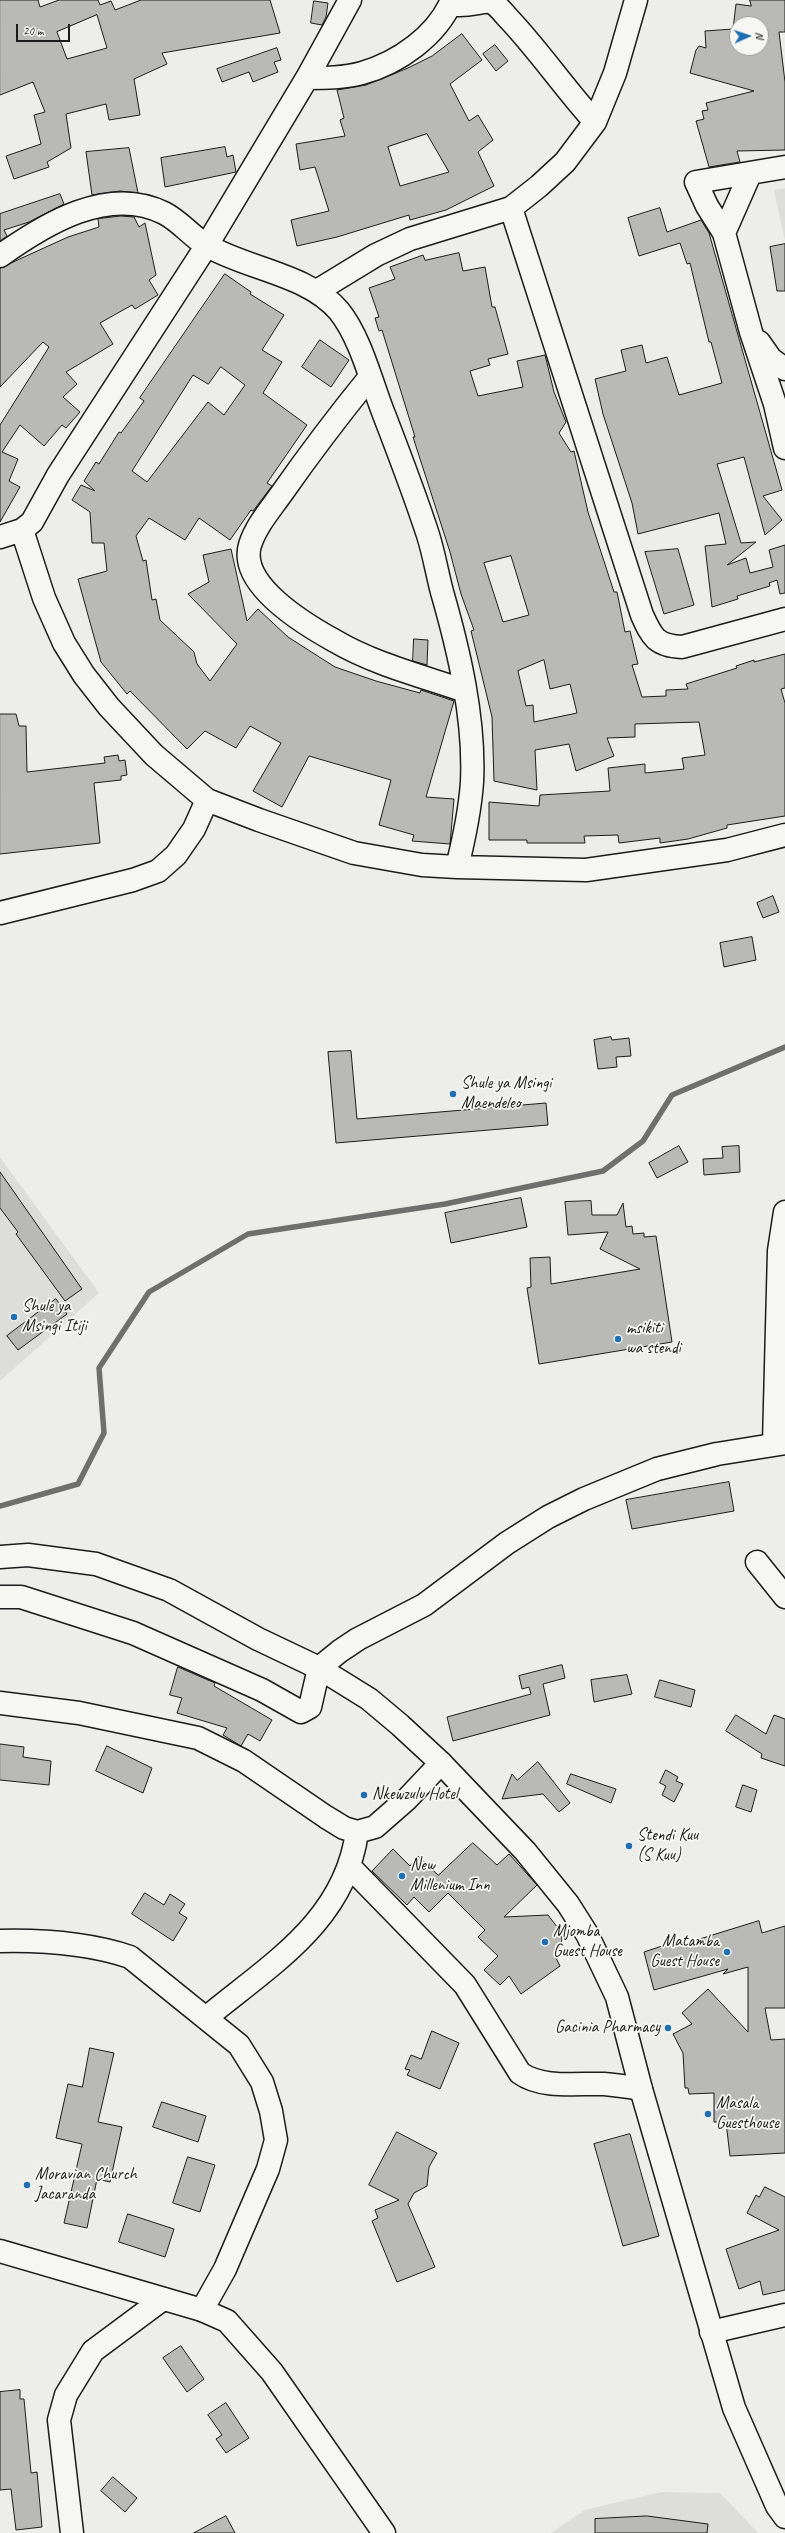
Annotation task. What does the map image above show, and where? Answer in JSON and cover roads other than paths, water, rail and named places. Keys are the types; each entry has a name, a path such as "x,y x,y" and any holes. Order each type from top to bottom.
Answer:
{"street":[{"path":"0,537 22,530 32,522 58,475 207,245 307,78 350,0"},
{"path":"317,291 376,255 410,240 511,208 539,186 565,162 595,122 615,73 636,0"},
{"path":"307,78 341,77 363,73 407,52 424,40 451,2 460,6 470,6 483,1 492,3 526,37 573,99 595,122"},
{"path":"785,167 696,182 707,206 724,233 751,332 780,402 785,448"},
{"path":"724,233 750,174"},
{"path":"0,256 47,224 95,207 122,204 147,206 166,214 207,245 317,291 339,312 362,356 429,538 456,640 465,691 472,780 467,825 456,867"},
{"path":"511,208 618,539 651,633 665,646 682,647 785,619"},
{"path":"751,332 771,359 785,369"},
{"path":"369,378 318,441 260,525 250,546 250,568 267,594 335,642 373,658 465,691"},
{"path":"22,530 44,598 64,643 84,675 109,707 154,755 208,800 354,853 422,865 586,870 727,850 785,835"},
{"path":"0,913 134,880 158,871 176,855 194,830 208,800"},
{"path":"0,1597 21,1597 133,1633 262,1690 301,1712 310,1707 319,1668 358,1639 424,1605 507,1543 584,1499 657,1469 779,1443 782,1304 779,1251 785,1212"},
{"path":"0,1557 28,1555 96,1564 169,1590 258,1639 319,1668 369,1699 441,1763 526,1851 568,1904 587,1934 617,1997 641,2089 734,2408 777,2506 785,2516"},
{"path":"757,1562 785,1597"},
{"path":"0,1703 79,1713 198,1738 244,1761 326,1817 344,1828 357,1832 375,1827 407,1800 441,1763"},
{"path":"207,2017 314,1928 343,1883 350,1868 354,1857 357,1832"},
{"path":"350,1868 465,1986 520,2073 527,2078 547,2083 606,2084 641,2089"},
{"path":"0,1940 60,1943 109,1950 130,1957 207,2017 239,2045 262,2082 271,2111 276,2140 268,2169 247,2220 225,2269 202,2310"},
{"path":"0,2251 202,2310 227,2321 272,2372 384,2533"},
{"path":"72,2533 59,2420 66,2395 93,2350 163,2298"},
{"path":"711,2332 785,2315"}],"waterway":[{"path":"0,1506 78,1484 104,1433 99,1368 149,1292 248,1234 445,1204 603,1171 643,1141 672,1095 785,1047"}],"place":[{"name":"Shule ya Msingi Maendeleo","path":"453,1094"},
{"name":"Shule ya Msingi Itiji","path":"14,1317"},
{"name":"msikiti wa stendi","path":"618,1339"},
{"name":"Nkewzulu Hotel","path":"364,1795"},
{"name":"Stendi Kuu (S Kuu)","path":"629,1846"},
{"name":"New Millenium Inn","path":"402,1876"},
{"name":"Mjomba Guest House","path":"545,1942"},
{"name":"Matamba Guest House","path":"727,1952"},
{"name":"Gacinia Pharmacy","path":"668,2028"},
{"name":"Masala Guesthouse","path":"708,2114"},
{"name":"Moravian Church Jacaranda","path":"27,2185"}]}
